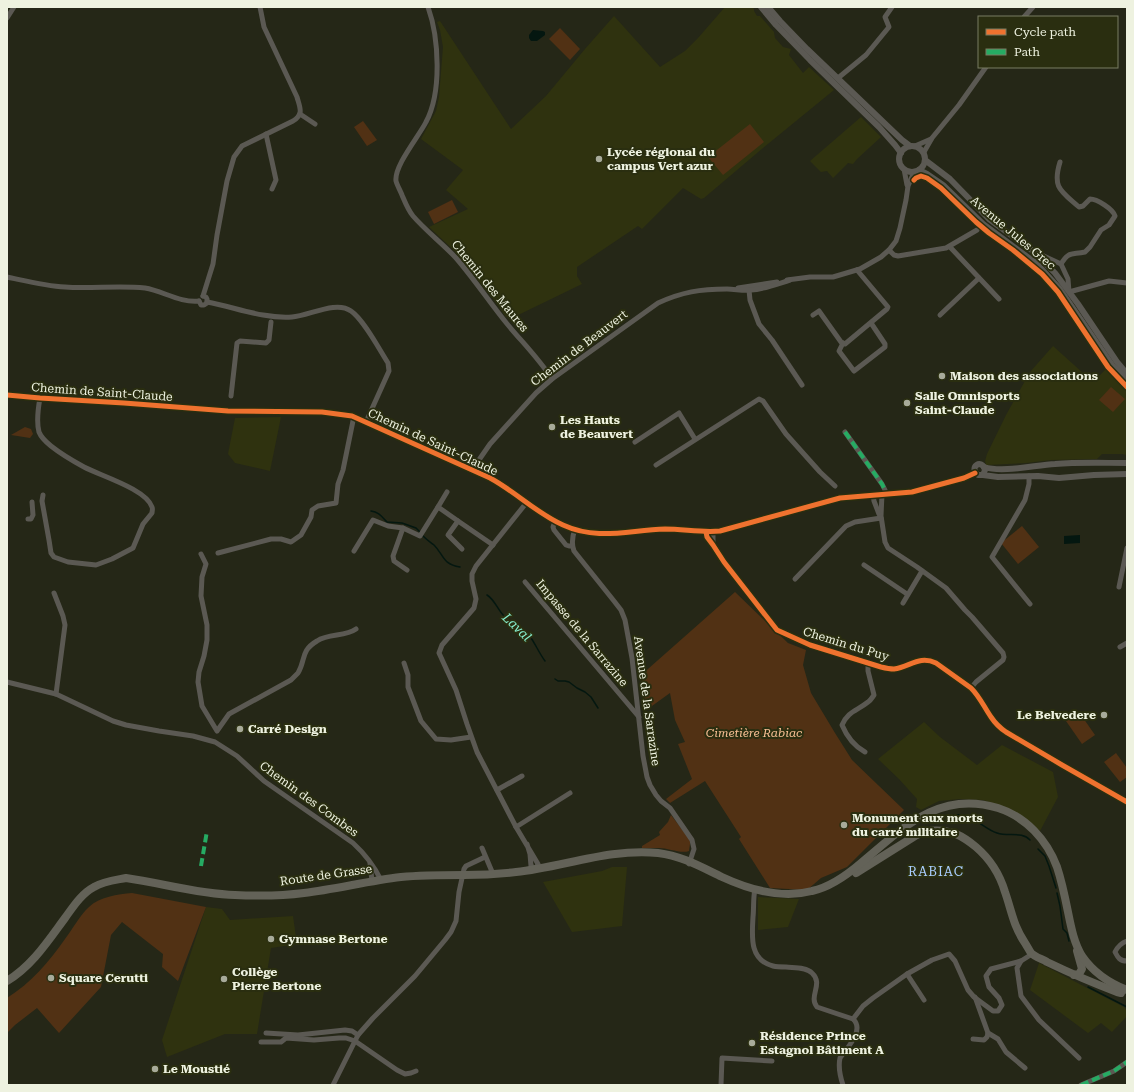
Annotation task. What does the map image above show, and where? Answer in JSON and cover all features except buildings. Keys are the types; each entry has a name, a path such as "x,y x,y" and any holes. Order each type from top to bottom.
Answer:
{"main road":[{"path":"755,891 800,894 823,888 849,873 924,814 947,806 962,803 985,805 1003,810 1019,817 1033,829 1048,847 1057,867 1073,937 1082,968 1079,974 1074,975"},
{"path":"755,891 763,896 786,898 799,898 817,894 841,882 922,832 931,830 946,832 960,836 969,842 993,865 1005,891 1013,922 1032,954 1074,975 1117,992 1127,992"},
{"path":"897,834 886,848 889,849 906,842"},
{"name":"Route de Grasse","path":"7,982 25,968 37,956 76,903 86,892 95,886 113,880 126,878 230,895 300,893 372,881 428,875 493,874 536,869 597,858 604,855 623,853 657,853 690,863 755,891"},
{"path":"1073,937 1081,954 1096,972 1106,980 1127,992"}],"street":[{"path":"7,18 14,7"},
{"path":"199,301 200,297 203,296 214,264 216,235 227,181 234,157 242,146 293,121 300,114 301,109 297,97 264,27 260,7"},
{"name":"Chemin des Maures","path":"428,7 433,20 437,43 437,72 434,102 426,122 400,165 396,181 398,187 413,215 452,254 470,275 552,379"},
{"path":"761,7 772,21 879,127 895,145 900,153 900,162 904,169 910,172 922,168 926,160 922,149 912,146 902,140 793,35 768,7"},
{"path":"838,78 866,55 889,27 885,17 892,7"},
{"path":"1025,16 1033,7"},
{"path":"924,152 932,138 959,105 985,68"},
{"path":"300,114 315,124"},
{"path":"266,134 276,180 272,189"},
{"path":"900,153 906,147 932,138"},
{"name":"Avenue Jules Grec","path":"926,160 950,179 989,219 1033,251 1055,273 1127,374"},
{"path":"1060,162 1057,183 1061,191 1078,207 1083,206 1090,199 1095,199 1111,209 1115,216 1109,225 1101,230 1085,252 1066,255 1060,264"},
{"name":"Chemin de Beauvert","path":"904,169 908,186"},
{"name":"Chemin de Beauvert","path":"472,470 490,444 536,393 552,379 658,302 688,292 728,289 810,277 834,277 867,266 881,257 889,250 896,240 900,228 908,186 916,171"},
{"name":"Avenue Jules Grec","path":"916,171 927,174 943,185 983,224 1037,264 1059,288 1112,365 1127,380"},
{"path":"889,250 894,255 898,256 946,248 977,230"},
{"path":"950,247 999,299"},
{"path":"1033,251 1060,264 1068,279 1069,292 1109,281 1127,283"},
{"path":"857,270 888,307 845,344 843,343 839,351 854,370 885,347 885,344 871,323"},
{"path":"7,277 46,285 65,287 134,287 149,289 188,301 199,301 200,304 203,305 207,302 272,317 307,315 333,307 342,307 351,311 360,320 388,363 390,371 366,422"},
{"path":"940,315 979,278"},
{"name":"Chemin de Beauvert","path":"728,289 748,290 772,286 790,280"},
{"path":"748,290 759,324 772,340 802,385"},
{"path":"203,296 207,298 207,302"},
{"path":"813,315 819,311 843,343"},
{"path":"231,396 237,343 240,341 268,342 271,322"},
{"name":"Chemin de Saint-Claude","path":"7,395 228,412 322,412 354,416 503,485 555,521 575,529 600,534 665,529 713,532 729,529 840,498 917,491 964,478 975,473"},
{"path":"40,398 38,422 39,433 46,441 57,451 85,468 127,486 145,497 152,507 152,514 143,524 132,548 112,559 96,564 68,562 54,557 50,553 42,501 43,495"},
{"path":"656,465 759,399 762,399 786,434 820,472 835,486"},
{"path":"635,442 679,413 695,440"},
{"path":"218,553 271,539 281,539 291,542 301,535 311,517 312,510 318,506 336,503 338,484 343,470 354,416"},
{"path":"845,432 882,484 884,490 881,517 885,542 888,548 946,588 1003,654 1003,660 976,682 971,688"},
{"path":"1127,463 1054,464 1001,469 977,465 975,468 975,473 978,475 998,477 1038,476 1059,478 1127,474"},
{"path":"983,475 986,470 984,467"},
{"path":"1029,476 1029,484 1025,500 992,557 1030,604"},
{"path":"354,551 372,520 388,526 403,528 420,536 447,492"},
{"path":"873,495 881,517"},
{"path":"28,519 32,519 33,516 32,502"},
{"path":"527,502 476,566 472,574 476,599 474,608 442,645 439,653 456,690 477,752 516,827 527,844 531,866 536,869"},
{"path":"438,507 493,545"},
{"path":"795,579 846,526 855,522 881,517"},
{"path":"458,521 448,535 462,549"},
{"name":"Avenue de la Sarrazine","path":"555,521 553,527 554,530 566,545 572,546 580,560 621,610 625,620 632,658 643,756 650,784 656,795 670,808 692,840 694,849 690,863"},
{"path":"403,528 393,556 394,561 407,570"},
{"path":"572,546 572,539 575,529"},
{"name":"Chemin du Puy","path":"706,532 707,537 724,562 777,630 810,645 881,667 893,669 921,660 931,661 943,667 971,688 980,699 990,716 1006,732 1127,802"},
{"path":"713,532 713,545"},
{"path":"1119,587 1127,548"},
{"path":"201,554 206,564 202,577 201,596 207,625 207,640 198,682 202,706 217,731 229,714 291,680 298,673 304,654 308,647 328,636 352,632 356,629"},
{"path":"864,565 907,594"},
{"path":"903,603 922,571"},
{"name":"Impasse de la Sarrazine","path":"525,582 639,717"},
{"path":"54,593 65,625 56,694"},
{"path":"1120,648 1127,643"},
{"path":"404,663 408,674 408,687 414,704 421,721 430,733 436,739 451,740 471,737"},
{"path":"865,752 858,748 846,735 842,725 845,718 868,702 874,695 868,671 868,663"},
{"name":"Chemin des Combes","path":"7,682 56,694 113,721 126,725 193,736 215,742 237,756 264,781 353,843 364,853 381,880"},
{"path":"497,790 522,776"},
{"path":"516,827 570,793"},
{"path":"482,848 493,874"},
{"path":"333,1085 358,1035 415,976 448,936 456,921 464,869 466,866 485,856"},
{"path":"370,862 372,881"},
{"path":"755,891 753,944 758,957 764,962 773,966 801,968 811,971 816,977 817,982 813,999 817,1007 853,1019 856,1022 858,1027 856,1033 840,1058 840,1075 843,1085"},
{"path":"1127,940 1117,947 1115,952 1117,957 1122,961 1127,961"},
{"path":"853,1019 863,1006 907,974 932,960 949,954 955,961 968,990 993,1011 998,1011 1002,1005 999,998 989,987 986,976 991,969 1021,961 1032,954"},
{"path":"1021,961 1016,968 1021,996 1039,1020 1078,1058"},
{"path":"907,974 924,1000"},
{"path":"974,996 988,1033 998,1039 1006,1052 1024,1068"},
{"path":"266,1033 298,1035 345,1030 352,1031 358,1035"},
{"path":"973,1039 984,1040 988,1033"},
{"path":"261,1042 281,1042 286,1038 314,1040 346,1038 355,1041 405,1074 416,1071"},
{"path":"721,1085 722,1058 772,1061"},
{"path":"1081,1085 1114,1071 1127,1062"}],"shaded area":[{"name":"Lycée régional du campus Vert azur","path":"725,7 753,7 757,16 760,16 774,32 775,38 783,47 791,49 789,55 803,73 809,67 834,90 704,198 701,199 683,188 642,229 638,226 577,267 577,276 582,284 510,319 508,316 506,317 486,288 484,288 459,255 429,227 468,209 446,190 463,170 421,139 436,111 439,97 443,47 437,22 440,21 511,129 546,96 614,16 660,67 685,51"},
{"path":"533,30 543,31 545,32 545,35 537,41 531,41 529,35"},
{"path":"861,117 881,137 853,164 848,163 833,178 827,171 821,172 810,161"},
{"path":"1053,346 1093,382 1107,368 1127,389 1127,455 1102,454 1097,459 1051,460 986,465 985,461 987,454 1006,415 1030,372"},
{"path":"281,417 270,471 235,463 228,454 235,418"},
{"path":"1080,535 1080,543 1064,544 1064,536"},
{"path":"924,722 940,737 977,765 1002,745 1053,772 1058,797 1040,831 1024,817 1004,807 983,800 960,799 939,801 921,810 916,807 917,799 878,759"},
{"path":"612,867 627,867 622,926 572,932 543,882 602,871"},
{"path":"758,897 799,899 788,927 758,930"},
{"name":"Collège Pierre Bertone","path":"206,907 222,909 230,920 293,916 297,944 271,948 257,1034 225,1034 167,1057 162,1040"},
{"path":"1039,963 1124,1007 1127,1011 1127,1016 1112,1032 1101,1023 1088,1033 1030,990"}],"green space":[{"path":"560,28 580,49 570,60 549,39"},
{"path":"363,121 377,140 367,146 354,127"},
{"path":"750,124 764,142 723,175 708,157"},
{"path":"452,200 458,212 434,224 428,212"},
{"path":"1111,387 1125,399 1113,412 1099,400"},
{"path":"25,427 31,429 33,434 30,438 11,435"},
{"path":"1022,526 1039,547 1018,564 1001,543"},
{"name":"Cimetière Rabiac","path":"735,592 788,643 806,650 803,665 811,693 835,733 852,760 904,810 847,867 821,878 807,890 770,888 739,839 741,837 705,781 670,803 666,799 692,779 678,744 685,742 675,720 670,693 645,711 640,676"},
{"path":"1079,712 1095,735 1082,744 1066,721"},
{"path":"1116,753 1127,768 1127,777 1120,782 1104,762"},
{"path":"671,815 690,840 689,851 682,852 663,848 642,848 642,846 660,835 659,832 668,822"},
{"path":"132,893 206,907 178,981 162,967 163,954 122,922 111,935 101,987 59,1033 37,1008 7,1033 7,998 24,986 46,964 59,948 82,914 89,907 103,898"}],"waterway":[{"name":"Laval","path":"371,511 378,514 387,522 402,523 416,528 420,532"},
{"name":"Laval","path":"423,536 434,545 446,561 454,566 460,567"},
{"name":"Laval","path":"487,595 492,599 504,616 529,635 545,661"},
{"name":"Laval","path":"555,679 558,681 569,682 585,692 591,697 598,708"},
{"name":"Laval","path":"938,817 954,815 968,816 997,833 1019,835 1027,837 1030,840"},
{"path":"1038,849 1045,856 1056,888"},
{"path":"1057,893 1063,929 1067,933 1069,941"},
{"path":"1088,987 1127,1007"}],"marked path":[{"path":"845,432 882,484 885,494"},
{"path":"201,866 207,831"},
{"path":"1081,1085 1114,1071 1127,1062"}],"cycle path":[{"path":"914,180 921,176 927,178 941,188 976,222 1042,274 1058,292 1108,367 1127,387"},
{"path":"7,395 228,411 322,412 352,416 490,478 544,515 563,525 588,533 601,534 665,529 706,532 720,531 840,498 912,492 964,478 975,473"},
{"path":"706,532 707,537 724,562 777,630 810,645 884,668 900,668 925,660 936,663 971,688 993,719 1004,730 1127,802"}],"place":[{"name":"Lycée régional du campus Vert azur","path":"599,159"},
{"name":"Maison des associations","path":"942,376"},
{"name":"Salle Omnisports Saint-Claude","path":"907,403"},
{"name":"Les Hauts de Beauvert","path":"552,427"},
{"name":"Le Belvedere","path":"1104,715"},
{"name":"Carré Design","path":"240,729"},
{"name":"Monument aux morts du carré militaire","path":"844,825"},
{"name":"Gymnase Bertone","path":"271,939"},
{"name":"Square Cerutti","path":"51,978"},
{"name":"Collège Pierre Bertone","path":"224,979"},
{"name":"Résidence Prince Estagnol Bâtiment A","path":"752,1043"},
{"name":"Le Moustié","path":"155,1069"}],"district":[{"name":"RABIAC","path":"936,871"}]}
